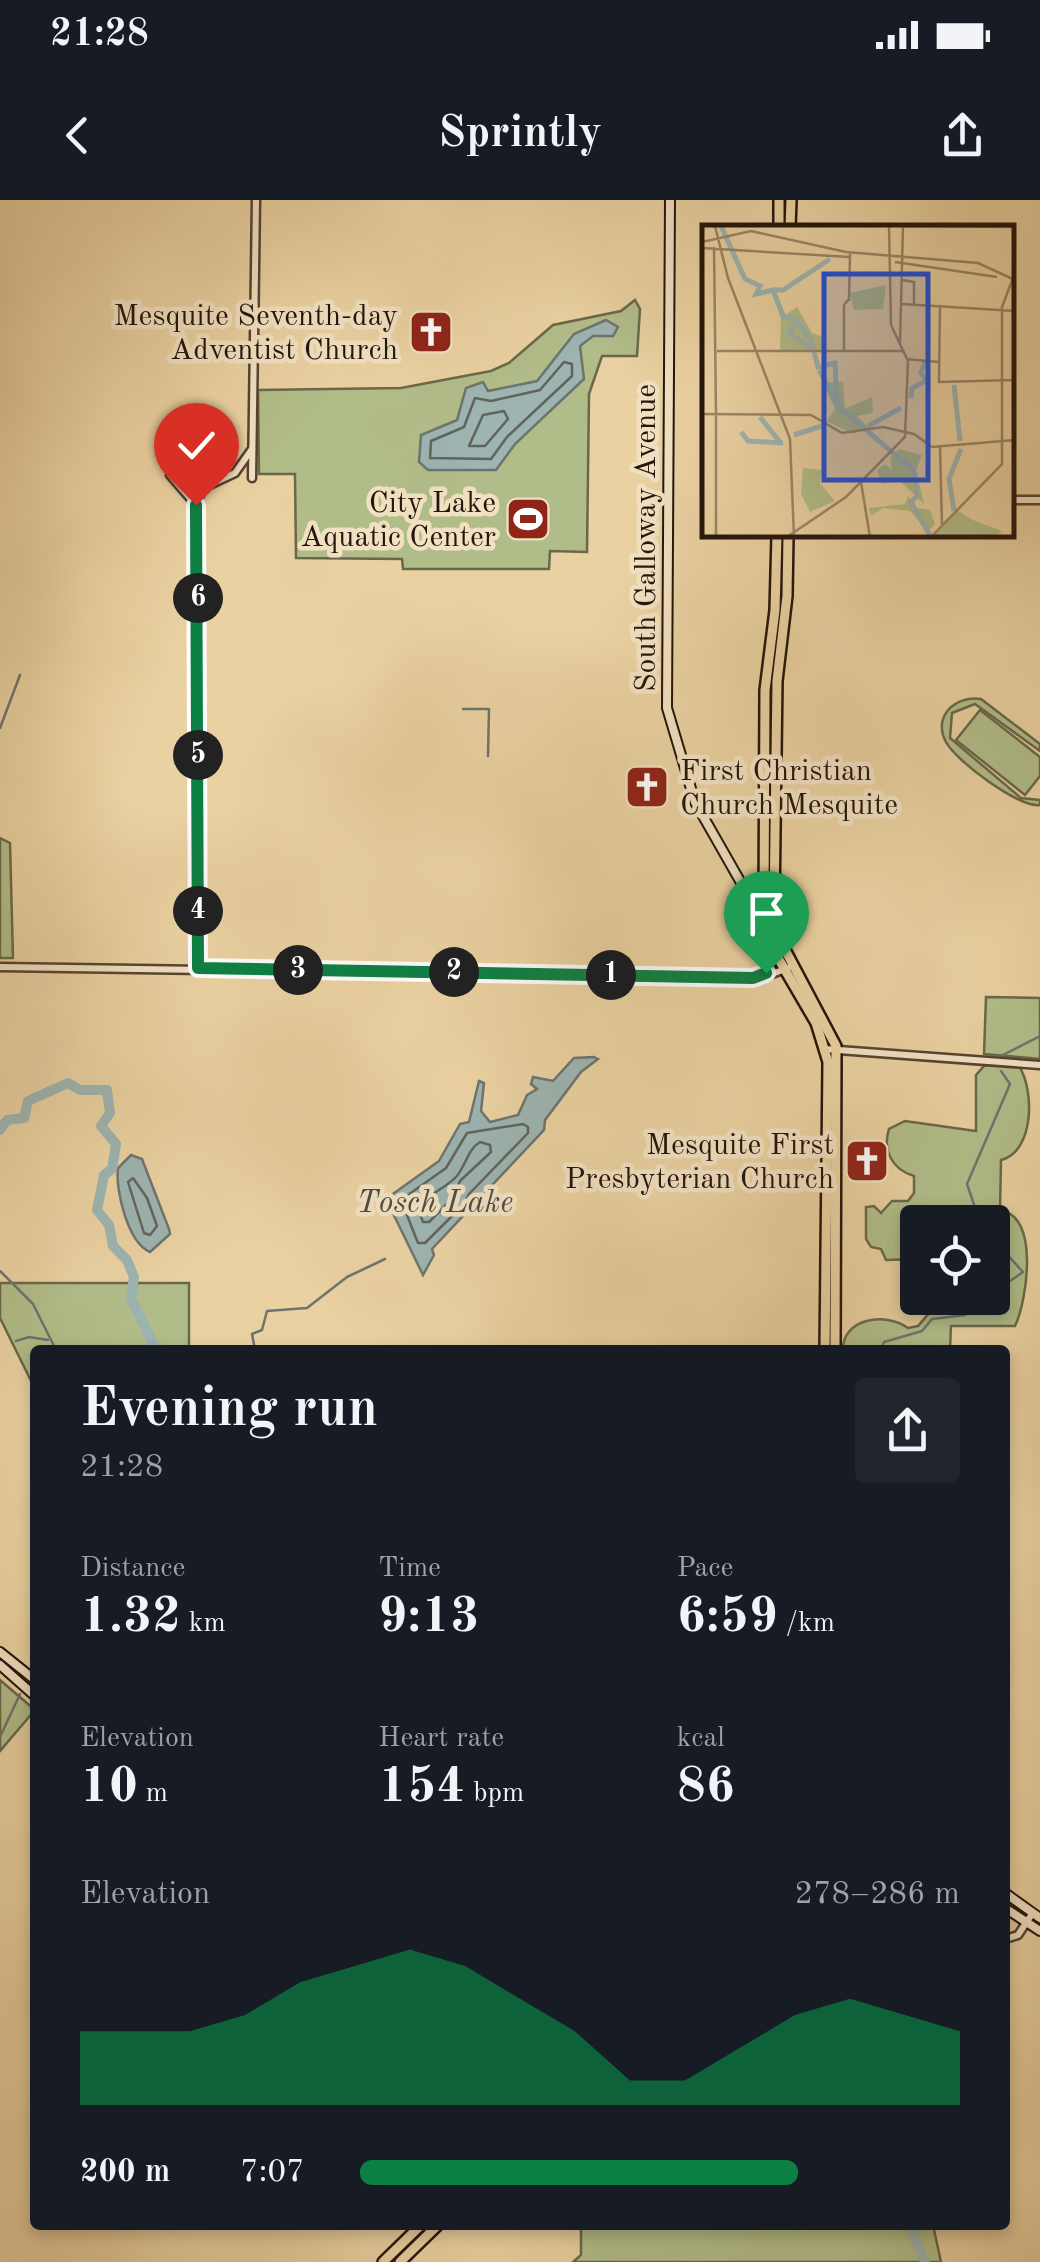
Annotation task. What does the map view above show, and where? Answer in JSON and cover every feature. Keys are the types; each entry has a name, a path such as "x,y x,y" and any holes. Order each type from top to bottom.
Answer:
{"main road":[{"name":"South Galloway Avenue","path":"670,200 667,708 688,786 746,890 764,911"},
{"path":"779,225 780,200"},
{"path":"790,225 791,200"},
{"path":"753,978 768,970 763,887 764,690 775,610 776,538"},
{"path":"782,944 774,906 774,803 776,680 788,596 788,538"},
{"path":"763,803 774,803"},
{"path":"746,890 763,887"},
{"path":"764,911 769,914 830,1048 835,1345"},
{"path":"768,938 783,971 830,1048"},
{"path":"824,1345 832,1156"},
{"path":"824,1292 836,1292"},
{"path":"0,1652 30,1676"},
{"path":"0,1665 30,1692"},
{"path":"1010,1897 1036,1916"},
{"path":"1010,1912 1040,1930"},
{"path":"383,2262 416,2230"},
{"path":"400,2262 433,2230"}],"street":[{"path":"252,478 256,200"},
{"path":"198,968 196,505 204,488 235,472 252,449"},
{"path":"170,475 196,505"},
{"path":"0,966 753,978 793,965"},
{"path":"830,1048 1040,1065"},
{"path":"1010,1938 1018,1936 1036,1916"}],"green space":[{"path":"635,300 640,309 637,356 602,356 589,394 587,552 550,551 549,569 403,569 402,559 296,558 295,474 259,474 258,390 401,388 491,371 509,363 553,325 621,311"},
{"path":"981,699 1040,744 1040,751 975,704 952,713 950,738 1021,798 1040,800 1040,805 1018,799 989,782 946,742 942,724 949,709 963,700"},
{"path":"980,710 1040,757 1040,776 1025,795 956,740"},
{"path":"0,838 10,843 13,958 0,958"},
{"path":"986,997 1040,998 1040,1059 984,1054"},
{"path":"985,1065 1019,1066 1028,1090 1028,1119 1020,1145 1001,1160 1000,1205 900,1205 900,1260 886,1260 881,1249 871,1247 866,1239 866,1207 874,1206 881,1213 892,1201 908,1201 914,1193 914,1176 900,1169 888,1152 889,1129 905,1121 976,1131 976,1075"},
{"path":"1010,1215 1013,1216 1021,1227 1027,1260 1015,1326 951,1326 950,1345 844,1345 850,1331 866,1321 888,1320 908,1328 918,1326 927,1315 1010,1315"},
{"path":"0,1283 189,1283 189,1345 30,1345 30,1379 0,1318"},
{"path":"0,1680 30,1706 30,1716 0,1751"},
{"path":"581,2230 934,2230 941,2262 573,2262 581,2255"}],"water":[{"path":"606,320 618,327 613,336 593,336 580,346 584,379 515,444 496,470 428,470 419,462 421,435 457,420 466,388 483,382 488,391 537,381 574,334"},
{"name":"Tosch Lake","path":"574,1058 598,1059 581,1072 545,1120 544,1130 432,1249 434,1255 423,1275 386,1199 439,1161 460,1124 469,1122 479,1081 484,1083 481,1111 490,1122 518,1115 527,1095 537,1089 531,1084 533,1077 553,1081"},
{"path":"131,1155 142,1159 170,1234 150,1252 135,1238 121,1202 118,1168"}],"waterway":[{"path":"0,728 20,675"},
{"path":"463,709 489,709 488,756"},
{"path":"1003,1055 1040,1036"},
{"path":"974,1205 967,1184 1010,1084 1001,1071"},
{"path":"0,1130 7,1120 24,1118 28,1101 68,1083 80,1090 107,1090 110,1113 101,1126 116,1144 112,1169 104,1175 97,1210 109,1225 113,1246 127,1260 134,1277 131,1298 154,1345"},
{"path":"1010,1258 1023,1272 1010,1281"},
{"path":"254,1345 252,1334 262,1330 267,1311 307,1308 347,1277 385,1259"},
{"path":"0,1271 33,1304 54,1345"},
{"path":"883,1345 922,1331 932,1319 965,1315"},
{"path":"16,1341 29,1337 48,1340"},
{"path":"0,1737 20,1694"},
{"path":"911,2230 925,2262"}],"place":[{"name":"Mesquite Seventh-day Adventist Church","path":"431,332"},
{"name":"City Lake Aquatic Center","path":"528,519"},
{"name":"First Christian Church Mesquite","path":"647,787"},
{"name":"Mesquite First Presbyterian Church","path":"867,1161"}],"route":[{"path":"196,505 198,968 753,978 766,973"}]}
